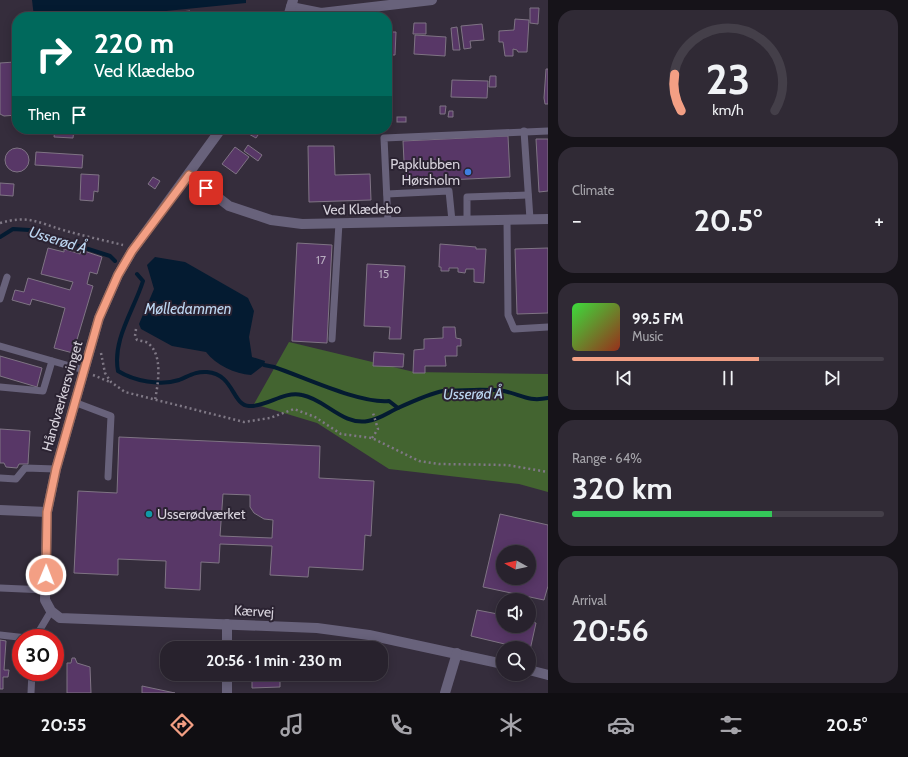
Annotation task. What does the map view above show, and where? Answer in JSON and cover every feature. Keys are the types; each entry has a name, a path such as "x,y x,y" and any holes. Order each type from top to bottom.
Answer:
{"street":[{"path":"330,12 432,0"},
{"path":"291,8 315,12"},
{"name":"Håndværkersvinget","path":"51,611 46,600 47,512 56,469 99,318 118,275 132,251 218,134"},
{"name":"Ved Klædebo","path":"189,175 230,206 248,214 271,220 302,224 548,219"},
{"path":"0,510 47,512"},
{"name":"Kærvej","path":"51,611 60,618 317,628 354,633 457,653 496,662"},
{"path":"227,624 227,641"},
{"path":"445,693 457,653"},
{"path":"536,672 548,675"},
{"path":"227,681 227,693"}],"lane":[{"path":"524,131 530,219"},
{"path":"388,222 384,138 548,131"},
{"path":"387,194 449,191 452,221"},
{"path":"467,221 467,197 528,195"},
{"path":"506,220 508,315 514,329 548,328"},
{"path":"332,339 339,223"},
{"path":"0,299 6,276"},
{"path":"0,346 84,370"},
{"path":"0,387 43,391 52,361"},
{"path":"74,402 111,416 108,476"},
{"path":"0,478 16,478 25,468 56,469"},
{"path":"0,588 46,590"},
{"path":"40,629 51,611"},
{"path":"0,635 12,636"},
{"path":"32,681 32,693"}],"path":[{"path":"0,223 13,219 35,220 62,230 123,245 132,251"},
{"path":"136,329 135,336 137,340 148,343 153,349 158,363 155,400"},
{"path":"101,352 105,373 111,382"},
{"path":"84,370 111,382 125,392 244,422 270,418 294,409 315,417 341,434 372,438 419,461 439,464 507,465 548,472"},
{"path":"372,438 378,429 373,413"}],"green space":[{"path":"289,342 414,372 548,374 548,492 519,484 389,469 317,423 254,404"}],"water":[{"path":"32,0 246,0 246,3 156,12 33,12"},
{"name":"Mølledammen","path":"155,257 185,262 248,298 254,311 249,337 252,357 265,361 264,365 251,375 232,371 220,365 206,352 172,346 141,329 139,324 154,289 147,265"}],"building":[{"path":"530,8 539,8 538,24 530,23"},
{"path":"515,19 529,20 527,52 518,52 517,50 513,49 513,56 505,56 503,42 499,42 499,31 514,30"},
{"path":"414,23 426,23 426,34 413,34"},
{"path":"482,24 484,40 470,41 471,48 464,49 461,26"},
{"path":"457,27 460,50 453,50 451,28"},
{"path":"392,32 396,32 395,55 392,55"},
{"path":"415,35 446,37 445,56 414,54"},
{"path":"12,62 12,115 4,116 0,114 0,63"},
{"path":"546,69 548,69 548,104 545,104 544,98"},
{"path":"490,76 496,76 496,87 489,87"},
{"path":"452,80 488,81 487,98 451,97"},
{"path":"440,106 446,106 445,114 440,114"},
{"path":"449,111 453,111 453,117 448,117"},
{"path":"397,117 406,117 406,122 397,122"},
{"path":"54,134 73,134 73,138 54,137"},
{"path":"249,134 259,134 256,138"},
{"path":"508,136 510,177 405,182 403,141"},
{"path":"536,139 548,139 548,191 539,192"},
{"path":"248,145 262,155 258,161 244,151"},
{"path":"308,146 334,146 335,175 370,174 371,200 309,202"},
{"path":"235,147 249,157 236,174 222,164"},
{"path":"17,148 26,151 29,160 26,169 17,172 8,169 5,160 8,151"},
{"path":"36,152 83,155 82,168 35,165"},
{"path":"81,174 99,175 98,192 94,191 93,201 80,200"},
{"path":"153,177 160,181 155,189 148,184"},
{"path":"0,183 14,184 13,196 0,195"},
{"path":"297,243 332,245 327,343 292,341"},
{"path":"440,244 486,249 484,283 474,282 474,269 466,269 465,273 458,272 458,268 449,268 449,271 441,271 441,267 439,267"},
{"path":"48,248 64,252 64,249 80,254 81,250 102,257 97,274 90,272 87,284 93,286 73,353 54,348 65,308 32,299 30,305 12,300 15,290 24,292 28,278 70,290 73,282 41,274"},
{"path":"548,248 548,313 517,314 515,249"},
{"path":"367,264 405,266 401,339 389,339 390,327 364,326"},
{"path":"443,327 455,327 456,338 461,339 461,346 457,346 457,356 445,356 446,366 425,366 425,373 413,373 414,350 424,349 424,339 443,338"},
{"path":"374,352 404,354 403,367 373,366"},
{"path":"0,356 42,368 37,387 0,376"},
{"path":"0,429 30,431 28,464 19,464 17,468 6,467 4,463 0,463"},
{"name":"Usserødværket","path":"119,437 320,446 319,478 374,481 371,536 365,535 363,570 309,567 308,577 270,575 272,546 220,544 219,563 201,562 200,590 165,588 166,561 118,559 118,575 74,573 78,491 117,493","holes":["223,494 250,495 250,507 254,513 264,519 273,520 272,538 220,536"]},
{"path":"500,514 548,525 548,586 544,600 536,598 536,593 511,593 483,587"},
{"path":"477,610 496,614 496,633 534,633 532,641 496,642 471,636"},
{"path":"0,640 6,641 4,670 9,670 8,677 3,677 3,689 0,689"},
{"path":"72,658 75,658 77,663 90,667 91,693 67,693 67,663 71,663"},
{"path":"252,681 280,681 280,687 252,688"},
{"path":"142,686 175,693 142,693"}],"waterway":[{"name":"Usserød Å","path":"0,237 13,229 29,230 110,256 115,261"},
{"name":"Usserød Å","path":"137,274 143,281 125,325 118,348 117,359 118,371 124,375 139,380 164,383 179,380 196,373 207,372 216,374 223,378 228,383 239,401 249,406 256,406 281,397 295,394 310,397 350,420 359,421 376,419 414,401 443,391 498,390 530,399 548,398"},
{"path":"264,365 274,367 348,394 377,401 389,401 398,408"}],"place":[{"name":"Papklubben Hørsholm","path":"468,172"},
{"name":"Usserødværket","path":"149,514"}],"route":[{"path":"46,575 47,512 56,469 99,318 118,275 132,251 189,175 206,188"}]}
